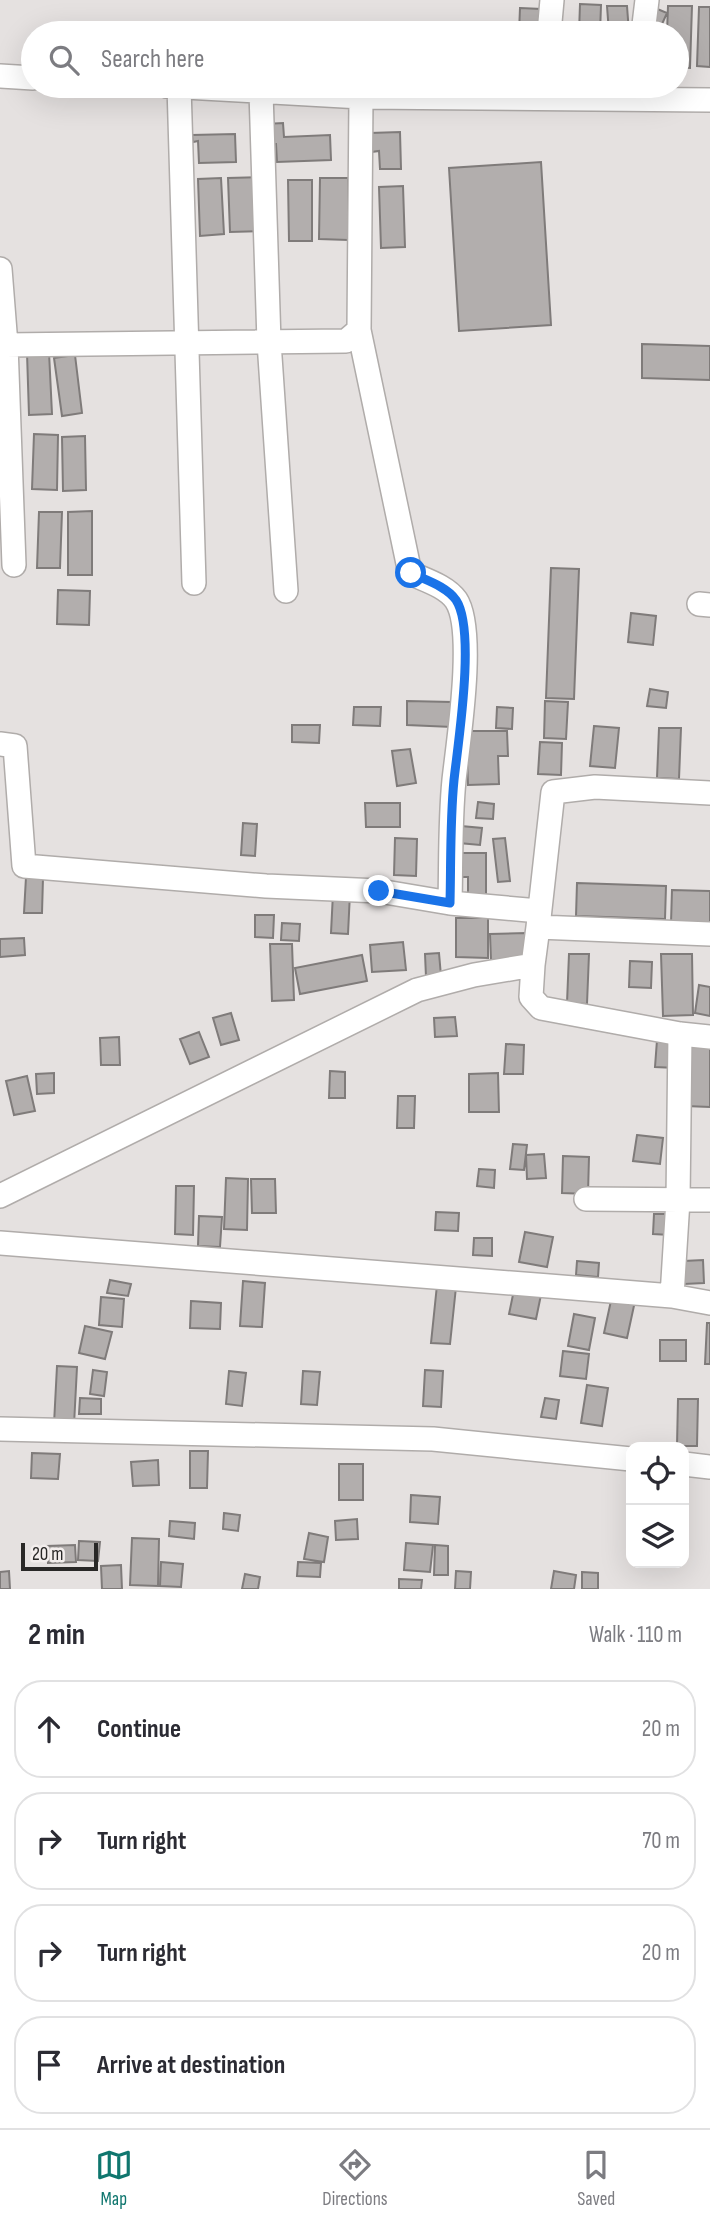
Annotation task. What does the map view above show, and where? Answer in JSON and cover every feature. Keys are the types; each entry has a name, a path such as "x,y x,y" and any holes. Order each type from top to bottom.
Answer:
{"street":[{"path":"550,21 552,0"},
{"path":"644,21 647,0"},
{"path":"0,76 21,77"},
{"path":"179,98 194,583"},
{"path":"261,98 269,342 286,591"},
{"path":"361,98 359,330 411,573 443,588 456,601 464,623 464,693 454,781 450,903"},
{"path":"689,98 710,100"},
{"path":"0,269 14,565"},
{"path":"3,351 185,343 346,341 359,330"},
{"path":"0,744 15,746 24,866 266,886 379,891 539,919 710,934"},
{"path":"710,793 595,788 553,792 531,997 541,1008 680,1034 710,1037"},
{"path":"0,1196 417,990 474,975 533,965"},
{"path":"671,1296 678,1200 680,1034"},
{"path":"586,1199 710,1200"},
{"path":"0,1242 671,1296 710,1303"},
{"path":"0,1429 433,1439 626,1458"},
{"path":"689,1465 710,1467"}],"building":[{"path":"580,4 601,5 600,21 579,21"},
{"path":"607,6 627,6 628,21 608,21"},
{"path":"668,6 692,6 690,68 689,21 667,21"},
{"path":"699,7 710,7 710,67 697,66"},
{"path":"520,8 541,9 540,21 519,21"},
{"path":"655,8 667,13 663,21 649,21"},
{"path":"283,123 284,137 330,135 331,160 277,162 276,144 266,144 265,124"},
{"path":"400,132 401,169 380,169 379,151 371,152 370,133"},
{"path":"235,134 236,162 199,163 198,141 193,142 192,135"},
{"path":"541,162 551,325 459,331 449,168"},
{"path":"263,177 265,231 230,232 228,178"},
{"path":"221,178 224,234 200,236 198,179"},
{"path":"320,178 348,178 348,240 319,239"},
{"path":"288,180 312,180 312,241 289,241"},
{"path":"403,186 405,247 381,248 379,187"},
{"path":"642,344 710,346 710,380 642,378"},
{"path":"49,352 52,414 29,415 27,353"},
{"path":"75,355 82,413 62,416 54,358"},
{"path":"34,434 58,435 57,490 32,489"},
{"path":"85,436 86,490 63,491 62,437"},
{"path":"92,511 92,575 68,575 68,512"},
{"path":"39,512 62,512 60,568 37,568"},
{"path":"551,568 579,569 574,699 546,698"},
{"path":"58,590 90,591 89,625 57,624"},
{"path":"631,613 656,616 653,645 628,642"},
{"path":"650,689 668,692 666,708 647,706"},
{"path":"407,701 452,702 452,727 407,725"},
{"path":"545,701 568,702 566,739 544,738"},
{"path":"354,707 381,707 380,726 353,725"},
{"path":"497,707 513,708 512,729 496,728"},
{"path":"292,725 320,725 319,743 292,742"},
{"path":"594,726 619,728 615,768 590,766"},
{"path":"659,728 681,728 679,779 657,778"},
{"path":"466,731 507,731 508,756 498,756 499,784 468,785"},
{"path":"540,742 562,743 561,775 538,774"},
{"path":"410,749 416,783 397,786 392,751"},
{"path":"478,802 494,804 493,819 476,818"},
{"path":"365,803 400,803 400,827 366,827"},
{"path":"243,823 257,824 255,856 241,855"},
{"path":"461,826 482,828 480,845 459,843"},
{"path":"395,838 417,839 416,876 394,875"},
{"path":"505,838 510,881 498,882 493,839"},
{"path":"456,853 486,853 486,900 468,900 468,877 456,877"},
{"path":"26,877 43,878 42,913 24,913"},
{"path":"577,883 666,886 665,919 576,916"},
{"path":"672,890 710,891 710,924 671,923"},
{"path":"333,893 350,893 348,934 331,933"},
{"path":"255,915 274,915 273,938 255,937"},
{"path":"456,918 488,918 488,958 456,957"},
{"path":"282,923 300,924 299,941 281,940"},
{"path":"526,933 527,959 491,960 490,934"},
{"path":"24,938 25,955 0,957 0,939"},
{"path":"403,942 406,970 372,972 370,945"},
{"path":"270,944 292,944 294,1000 272,1001"},
{"path":"439,953 441,976 426,977 425,954"},
{"path":"569,954 589,954 587,1004 567,1003"},
{"path":"661,954 692,954 693,1015 663,1016"},
{"path":"362,955 367,981 300,994 295,968"},
{"path":"630,961 652,962 651,988 629,987"},
{"path":"699,985 710,987 710,1016 695,1013"},
{"path":"231,1013 239,1040 221,1045 213,1018"},
{"path":"455,1017 457,1036 435,1037 434,1018"},
{"path":"199,1032 209,1057 190,1064 180,1039"},
{"path":"119,1037 120,1065 101,1065 100,1038"},
{"path":"657,1040 678,1040 676,1068 655,1067"},
{"path":"688,1041 710,1042 710,1107 686,1106"},
{"path":"506,1044 524,1045 523,1074 504,1074"},
{"path":"330,1071 345,1072 345,1098 329,1098"},
{"path":"54,1073 54,1093 37,1094 36,1074"},
{"path":"498,1073 499,1112 469,1112 469,1074"},
{"path":"27,1076 35,1111 14,1115 6,1081"},
{"path":"398,1096 415,1096 414,1128 397,1128"},
{"path":"637,1135 663,1138 660,1164 633,1161"},
{"path":"513,1144 527,1145 524,1170 510,1169"},
{"path":"544,1154 546,1178 527,1179 526,1155"},
{"path":"563,1156 589,1157 588,1194 562,1193"},
{"path":"479,1169 495,1170 494,1188 477,1186"},
{"path":"226,1178 248,1179 247,1230 224,1229"},
{"path":"251,1179 275,1179 276,1213 252,1213"},
{"path":"176,1186 194,1186 193,1235 175,1234"},
{"path":"436,1212 459,1213 458,1231 435,1230"},
{"path":"654,1214 671,1214 670,1235 653,1234"},
{"path":"199,1216 222,1217 220,1247 198,1246"},
{"path":"525,1232 553,1237 547,1267 519,1262"},
{"path":"474,1238 492,1238 492,1256 473,1255"},
{"path":"703,1260 704,1283 684,1284 684,1261"},
{"path":"577,1261 599,1263 598,1277 576,1275"},
{"path":"110,1280 131,1284 128,1296 107,1293"},
{"path":"243,1281 265,1283 262,1327 240,1326"},
{"path":"437,1285 456,1287 450,1344 431,1343"},
{"path":"515,1285 542,1290 536,1319 509,1314"},
{"path":"612,1296 635,1301 627,1338 604,1333"},
{"path":"101,1297 124,1299 122,1327 99,1325"},
{"path":"191,1301 221,1303 220,1329 190,1328"},
{"path":"574,1314 595,1318 589,1350 568,1346"},
{"path":"707,1323 710,1323 710,1364 705,1364"},
{"path":"85,1326 112,1332 105,1359 79,1353"},
{"path":"660,1340 686,1340 686,1361 660,1361"},
{"path":"563,1351 589,1354 586,1379 560,1376"},
{"path":"57,1366 77,1367 74,1425 54,1424"},
{"path":"93,1370 107,1372 104,1396 90,1394"},
{"path":"425,1370 443,1371 441,1407 423,1406"},
{"path":"229,1371 246,1373 242,1406 226,1404"},
{"path":"303,1371 320,1372 317,1405 301,1404"},
{"path":"587,1385 608,1388 602,1426 581,1423"},
{"path":"80,1398 101,1399 101,1414 79,1414"},
{"path":"545,1398 559,1400 556,1419 541,1417"},
{"path":"678,1399 698,1399 697,1446 689,1446 689,1442 677,1442"},
{"path":"190,1451 208,1451 207,1488 190,1488"},
{"path":"32,1453 60,1454 58,1479 31,1478"},
{"path":"158,1460 159,1485 133,1486 131,1462"},
{"path":"339,1464 363,1464 363,1500 339,1500"},
{"path":"411,1495 440,1497 438,1524 410,1522"},
{"path":"224,1513 240,1515 238,1531 223,1529"},
{"path":"357,1519 358,1539 336,1540 335,1521"},
{"path":"170,1521 195,1523 194,1539 169,1536"},
{"path":"309,1533 328,1537 324,1562 304,1559"},
{"path":"132,1538 159,1539 158,1586 130,1585"},
{"path":"79,1541 100,1542 98,1561 78,1560"},
{"path":"406,1543 433,1545 430,1572 404,1570"},
{"path":"75,1545 76,1562 48,1563 47,1546"},
{"path":"435,1545 448,1546 448,1575 434,1575"},
{"path":"161,1562 183,1564 181,1587 160,1586"},
{"path":"298,1562 321,1563 320,1577 297,1576"},
{"path":"121,1565 122,1589 102,1589 101,1566"},
{"path":"9,1571 10,1589 0,1589 0,1572"},
{"path":"456,1571 471,1572 470,1589 455,1589"},
{"path":"554,1571 576,1575 574,1589 551,1589"},
{"path":"582,1572 598,1573 598,1589 582,1589"},
{"path":"245,1574 260,1577 258,1589 242,1589"},
{"path":"399,1579 422,1580 421,1589 399,1589"}],"route":[{"path":"379,891 450,903 454,781 464,693 464,623 456,601 443,588 411,573"}]}
